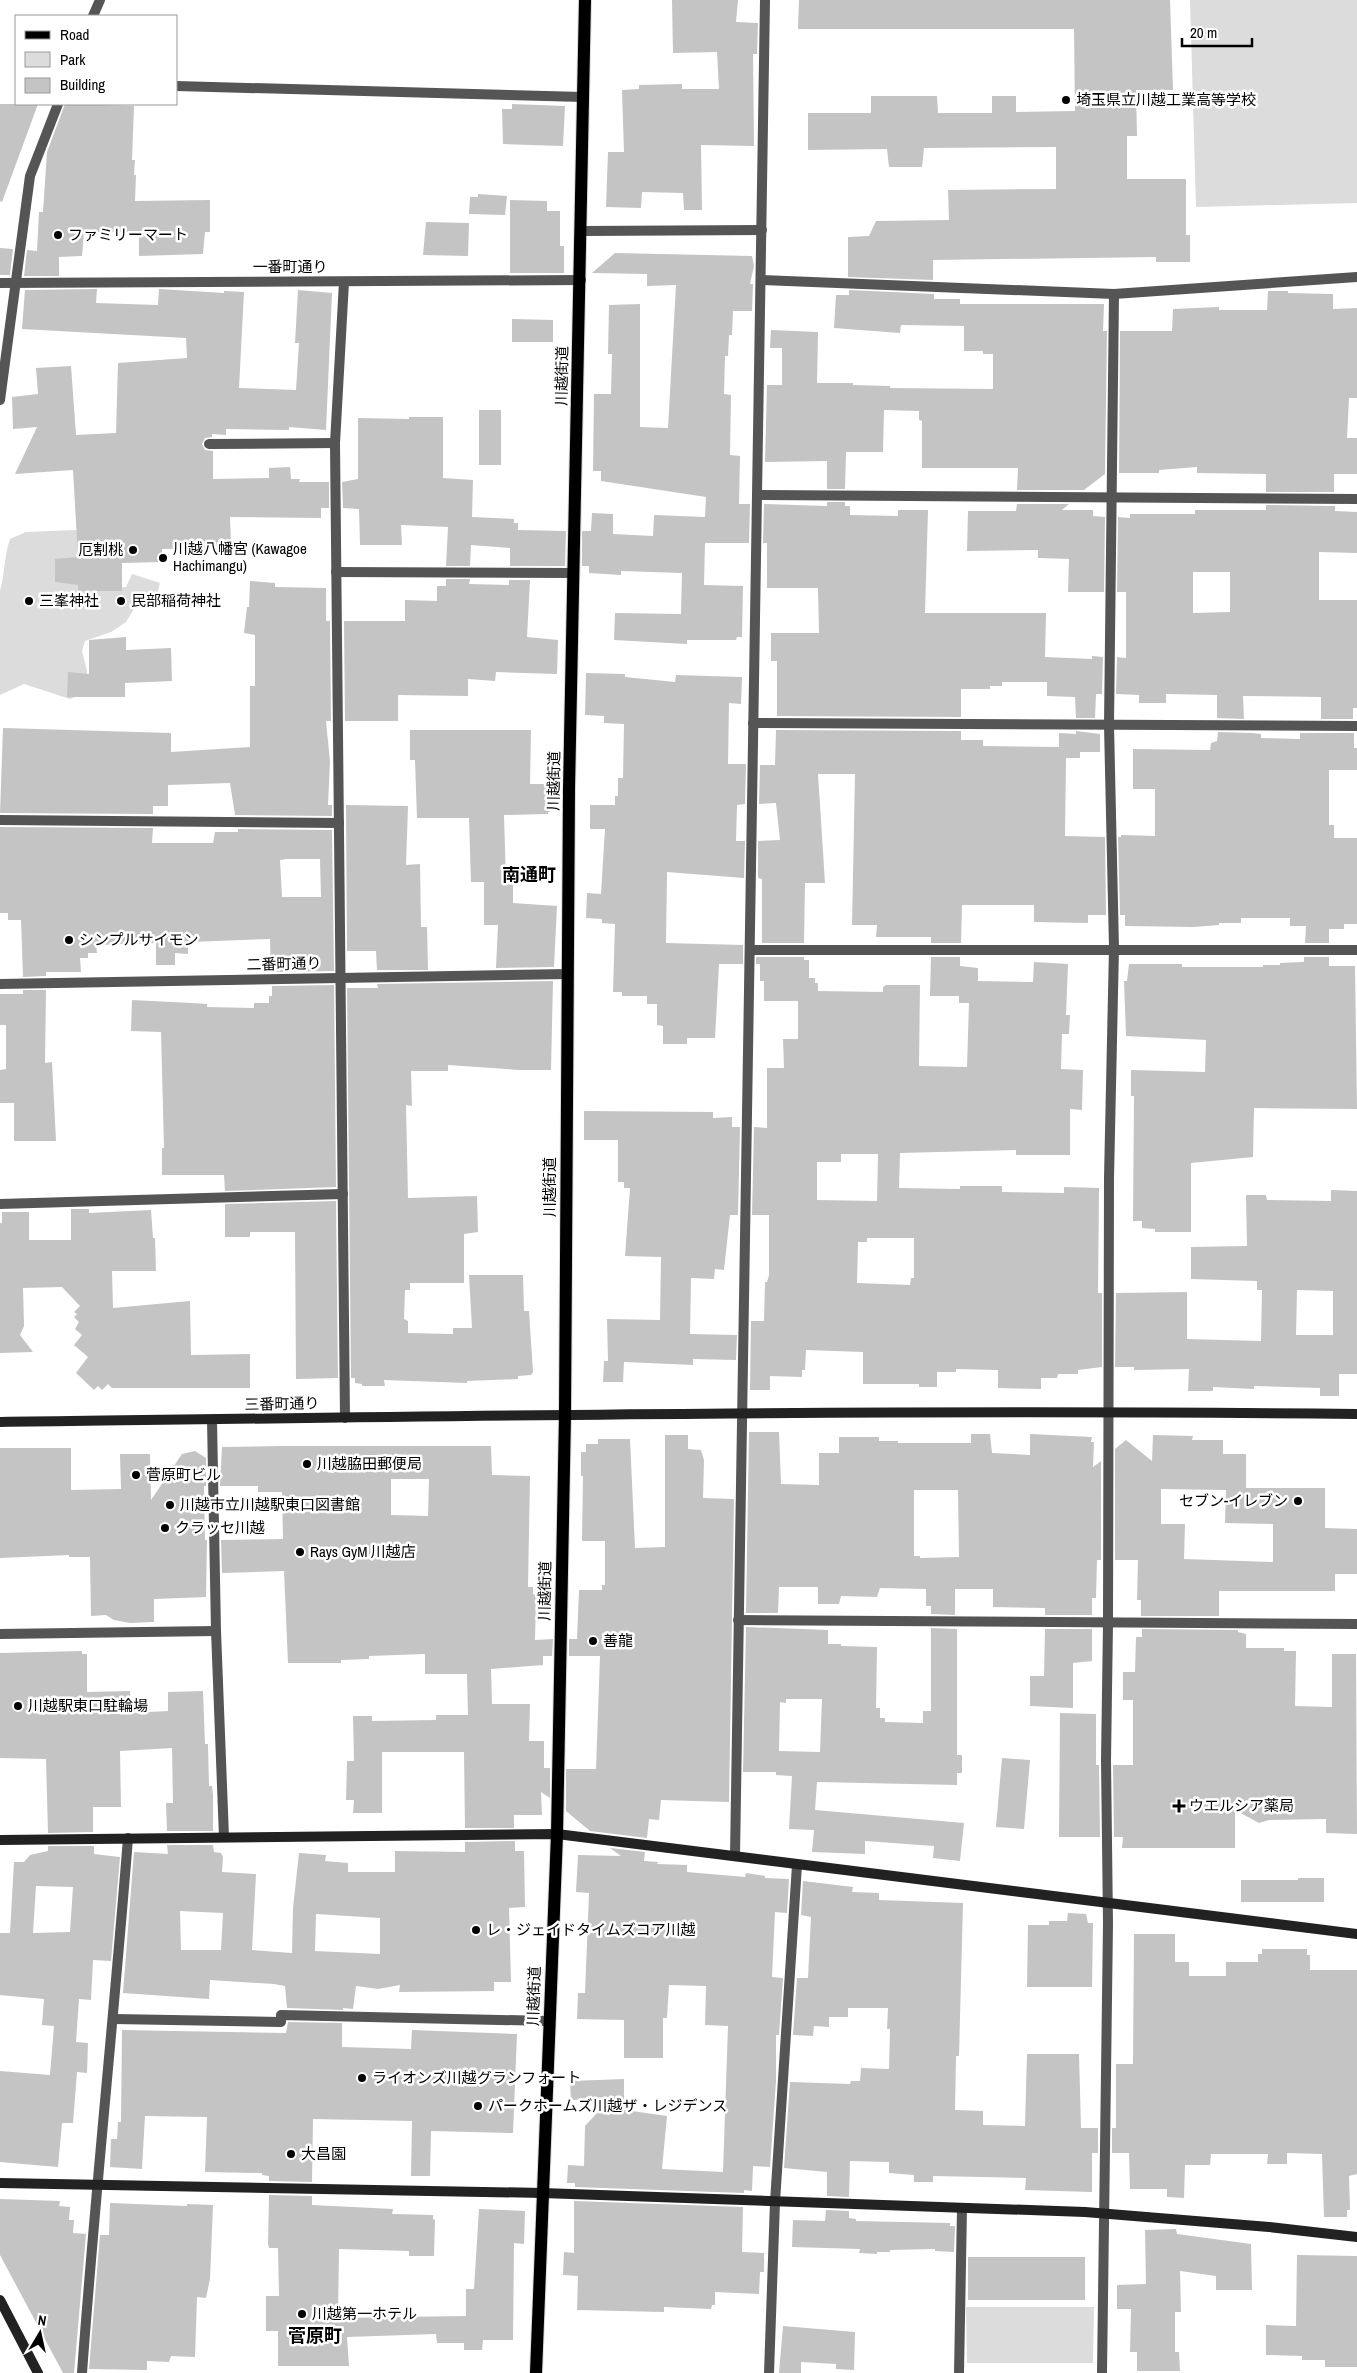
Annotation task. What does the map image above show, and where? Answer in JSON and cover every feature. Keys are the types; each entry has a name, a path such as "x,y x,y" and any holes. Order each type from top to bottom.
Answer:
{"main road":[{"name":"川越街道","path":"536,2373 557,1834 565,1415 568,974 574,573 585,0"}],"street":[{"path":"93,15 100,0"},
{"path":"735,1856 766,0"},
{"path":"178,86 583,97"},
{"path":"0,400 30,176 58,105"},
{"path":"582,231 762,230"},
{"path":"761,280 1114,294 1357,277"},
{"name":"一番町通り","path":"0,282 580,280"},
{"path":"344,282 335,443 345,1418"},
{"path":"1102,2373 1108,1623 1109,1178 1114,948 1109,725 1114,294"},
{"path":"209,444 335,443"},
{"path":"757,496 1113,496 1357,499"},
{"path":"336,572 574,573"},
{"path":"753,723 1357,726"},
{"path":"0,820 339,823"},
{"path":"750,950 1114,948 1357,950"},
{"name":"二番町通り","path":"0,984 568,974"},
{"path":"0,1204 343,1194"},
{"name":"三番町通り","path":"0,1422 742,1413 1109,1411 1357,1414"},
{"path":"212,1420 216,1631 224,1837"},
{"path":"738,1620 1357,1624"},
{"path":"0,1634 216,1631"},
{"path":"0,1840 557,1834 735,1856 797,1866 1106,1902 1357,1934"},
{"path":"82,2373 96,2185 114,2019 128,1838"},
{"path":"769,2373 776,2202 797,1866"},
{"path":"114,2019 281,2022 281,2015 549,2021"},
{"path":"0,2183 542,2193 1103,2213 1269,2227 1357,2237"},
{"path":"959,2373 962,2208"},
{"path":"0,2300 38,2373"}],"green space":[{"path":"1190,0 1357,0 1357,203 1196,207"},
{"path":"76,530 95,557 106,588 126,587 132,574 160,583 157,596 134,609 126,622 111,632 85,641 82,651 87,671 85,693 70,699 24,684 0,695 0,591 10,539 26,532"},
{"path":"966,2307 1094,2307 1093,2363 967,2363"}],"building":[{"path":"672,0 738,0 736,22 758,23 757,54 753,54 754,146 701,145 702,210 684,210 683,193 642,192 641,208 606,207 608,152 624,152 622,90 639,89 639,85 682,84 682,89 719,89 717,52 673,53"},
{"path":"799,0 1170,0 1173,90 1136,90 1137,136 1127,136 1127,179 1186,179 1186,235 1190,235 1190,262 1156,262 1156,257 933,260 933,280 848,277 848,237 869,236 876,221 949,220 948,190 1056,189 1056,147 924,148 922,167 889,167 887,149 808,150 808,113 871,113 871,96 937,96 938,113 992,113 992,96 1016,96 1016,112 1075,111 1074,29 798,29"},
{"path":"0,104 38,105 2,202 0,201"},
{"path":"512,104 565,106 563,146 503,144 502,109 512,109"},
{"path":"65,105 134,106 132,160 135,160 135,201 210,200 210,232 205,232 203,254 139,256 139,232 84,232 82,256 59,257 59,276 24,276 27,250 37,251 39,212 43,212 47,152"},
{"path":"478,194 507,196 505,215 469,214 470,197 478,197"},
{"path":"510,200 547,201 547,211 560,211 560,246 564,246 564,273 510,273"},
{"path":"426,222 469,223 468,256 423,255"},
{"path":"0,248 13,249 10,275 0,275"},
{"path":"615,253 752,256 754,266 750,284 753,284 752,311 733,311 732,335 729,335 728,356 725,356 724,394 731,395 730,455 740,456 739,504 750,504 749,543 705,543 704,585 743,586 742,637 737,637 736,640 687,640 687,644 614,640 615,613 681,614 682,573 621,571 621,575 589,573 589,566 582,566 582,531 591,531 592,513 613,514 613,534 653,536 654,515 705,517 706,497 601,481 601,471 593,471 594,394 611,394 612,354 608,354 609,305 640,304 640,427 668,428 676,285 647,286 647,274 592,273"},
{"path":"97,289 96,303 158,305 159,289 224,293 224,291 244,292 239,388 296,390 299,343 295,343 298,290 332,293 326,430 289,427 289,430 226,429 226,435 212,434 212,437 205,438 202,444 205,450 213,451 213,479 269,478 269,468 290,467 291,479 300,479 299,482 329,482 329,508 321,508 321,518 230,517 231,545 218,545 217,548 162,549 162,562 122,563 122,591 78,591 78,585 55,582 55,559 78,557 73,470 15,474 37,427 13,429 12,397 38,394 36,368 71,366 76,435 116,433 118,363 187,358 186,338 22,329 25,290"},
{"path":"849,290 934,294 934,299 960,299 960,304 1104,304 1103,331 1107,331 1105,474 1084,490 1017,490 1018,468 922,468 922,421 919,420 919,411 884,410 883,452 846,452 845,489 827,489 827,461 765,462 767,385 782,385 782,348 770,348 771,330 818,332 817,383 853,383 853,385 890,386 890,388 993,389 993,354 983,354 983,351 964,351 964,326 901,325 900,333 834,328 836,295 849,295"},
{"path":"1268,291 1333,294 1333,309 1357,308 1357,398 1349,398 1347,438 1357,438 1357,474 1334,474 1334,492 1266,492 1266,474 1197,473 1197,467 1159,470 1159,473 1119,473 1120,331 1172,331 1173,309 1219,307 1219,310 1267,310"},
{"path":"512,319 553,320 553,342 512,342"},
{"path":"479,410 501,410 501,465 479,465"},
{"path":"409,417 443,417 443,478 473,480 472,517 514,519 514,523 518,523 518,530 566,531 565,566 510,566 510,548 471,545 470,566 446,566 448,527 401,525 402,545 360,545 359,509 343,508 342,482 358,479 358,418 409,419"},
{"path":"827,502 845,502 845,506 850,506 850,515 898,516 898,510 928,510 925,613 1046,613 1045,657 1092,659 1092,656 1103,657 1102,694 1096,694 1095,718 1076,718 1075,697 1047,696 1047,682 1002,682 1002,686 990,686 990,689 961,689 961,717 777,716 777,661 771,661 771,633 819,633 818,588 767,588 767,543 763,543 764,504 827,506"},
{"path":"1017,504 1069,504 1062,510 1093,510 1093,516 1105,517 1104,592 1068,592 1069,559 1038,558 1038,550 967,551 968,511 1016,511"},
{"path":"1266,505 1335,506 1335,511 1357,512 1357,553 1319,552 1319,600 1357,600 1357,708 1353,708 1353,719 1321,719 1321,697 1243,696 1244,719 1217,718 1217,695 1166,694 1166,703 1139,703 1139,695 1116,694 1117,657 1126,658 1126,592 1117,592 1118,517 1130,518 1130,514 1195,514 1195,510 1266,510","holes":["1193,572 1230,572 1230,612 1193,613"]},
{"path":"446,579 470,579 469,584 509,585 509,580 530,580 527,637 558,640 557,674 496,672 495,681 468,679 468,696 398,695 398,721 345,721 344,621 405,621 405,600 437,601 437,586 446,586"},
{"path":"250,581 275,583 275,587 326,588 326,621 330,621 331,721 326,721 330,762 328,805 332,805 332,816 235,815 230,783 168,785 168,806 153,806 153,814 0,813 3,728 171,733 171,752 250,747 250,686 255,686 255,635 244,633 247,607 249,607"},
{"path":"126,637 126,650 171,648 172,681 125,683 125,697 67,697 68,672 89,674 89,640"},
{"path":"586,673 625,674 625,677 675,682 676,675 742,677 741,704 729,703 728,764 746,764 745,804 737,805 736,841 745,841 744,878 667,872 666,943 743,945 743,964 719,964 715,1038 687,1038 687,1044 663,1044 663,1026 657,1025 657,1004 647,1004 647,996 622,996 622,992 613,992 615,924 602,923 602,919 586,918 587,893 601,894 605,829 590,829 590,805 615,805 615,796 618,796 618,778 623,778 624,724 604,723 604,716 585,715"},
{"path":"410,730 531,730 530,784 550,784 550,812 548,814 504,815 506,882 513,882 513,903 557,906 554,967 496,968 498,925 484,925 484,882 471,882 469,818 417,818 415,760 410,760"},
{"path":"776,730 961,731 961,740 983,740 983,746 1059,747 1059,733 1076,734 1076,731 1100,734 1100,752 1080,752 1080,758 1066,758 1065,836 1105,837 1106,915 1088,915 1088,923 1034,922 1034,905 962,905 961,943 931,943 931,937 876,937 877,925 852,925 855,774 818,774 825,883 805,883 804,943 762,943 762,879 758,878 758,841 780,840 776,803 759,804 760,765 775,765"},
{"path":"1218,732 1261,734 1261,738 1300,739 1300,733 1354,733 1354,748 1357,748 1357,770 1329,770 1329,825 1334,825 1334,838 1357,838 1357,924 1344,924 1344,929 1329,929 1329,943 1305,943 1306,926 1290,926 1290,918 1241,918 1241,923 1219,923 1219,925 1194,927 1125,926 1125,915 1120,915 1118,837 1121,837 1121,835 1155,836 1155,789 1133,789 1133,749 1210,750 1211,743 1217,741"},
{"path":"346,805 408,806 406,865 420,864 421,927 427,927 428,970 377,970 376,951 347,951"},
{"path":"0,827 153,828 152,843 213,843 215,832 238,832 238,829 332,830 334,971 271,972 270,939 188,942 188,954 175,953 175,965 156,965 156,943 96,945 97,953 88,953 88,958 80,958 81,972 46,972 46,976 23,977 21,920 8,920 8,913 0,913","holes":["320,859 321,897 282,897 280,860"]},
{"path":"756,957 804,957 804,960 809,960 809,978 815,978 815,983 818,983 818,991 883,992 883,987 886,985 920,985 919,1066 967,1067 969,1003 959,1003 959,996 930,996 931,957 960,957 960,966 978,968 978,981 1033,982 1034,962 1068,964 1066,1015 1070,1015 1069,1034 1062,1034 1061,1069 1083,1070 1082,1110 1070,1109 1070,1155 1016,1155 1016,1150 900,1153 899,1188 960,1189 960,1186 1002,1186 1002,1192 1064,1193 1064,1187 1099,1188 1098,1293 1102,1293 1102,1367 1078,1370 1078,1374 1058,1374 1057,1378 1041,1378 1041,1389 998,1388 998,1370 956,1369 956,1372 937,1372 937,1387 919,1387 919,1384 863,1384 863,1352 806,1350 805,1370 802,1370 802,1377 770,1376 770,1390 750,1390 751,1321 764,1321 765,1282 767,1282 769,1275 769,1215 752,1215 754,1127 767,1128 767,1068 784,1068 783,1039 798,1039 798,1001 764,1001 764,981 760,981 760,964 756,964","holes":["841,1154 878,1154 877,1201 817,1200 817,1162 841,1162","867,1238 914,1238 914,1278 911,1278 910,1285 857,1283 858,1242 867,1242"]},
{"path":"1304,957 1329,957 1329,966 1355,966 1357,1109 1254,1108 1253,1157 1191,1163 1191,1232 1155,1232 1155,1229 1142,1228 1142,1221 1133,1221 1134,1096 1131,1096 1131,1070 1205,1072 1206,1040 1126,1036 1124,981 1127,981 1129,964 1182,964 1182,967 1263,967 1263,965 1304,962"},
{"path":"553,981 551,1070 519,1070 448,1065 448,1071 411,1071 412,1106 406,1105 408,1198 477,1196 478,1232 464,1234 464,1283 410,1283 410,1290 405,1290 404,1319 408,1321 408,1333 453,1334 453,1328 472,1328 469,1275 523,1275 524,1311 529,1311 533,1372 531,1375 518,1376 518,1379 467,1381 467,1383 384,1380 385,1386 362,1386 362,1384 355,1383 355,1378 351,1378 347,988 378,988 377,984"},
{"path":"334,985 336,1187 225,1191 224,1175 162,1175 162,1148 164,1148 161,1032 131,1031 132,1000 207,1004 207,1007 254,1008 254,1003 269,1003 269,996 272,996 272,986"},
{"path":"23,990 46,990 45,1063 52,1062 56,1141 14,1141 14,1103 0,1103 0,1070 6,1069 6,1025 0,1025 0,994 23,994"},
{"path":"584,1111 713,1112 713,1118 732,1117 732,1127 740,1127 738,1215 730,1215 724,1270 715,1269 714,1279 691,1278 690,1334 737,1335 736,1360 693,1359 693,1365 624,1362 623,1382 603,1382 604,1361 608,1361 607,1319 660,1320 661,1257 625,1256 630,1188 624,1188 624,1182 618,1182 618,1140 584,1140"},
{"path":"1331,1190 1357,1191 1357,1374 1339,1374 1339,1396 1320,1396 1320,1388 1254,1386 1254,1389 1213,1387 1213,1391 1188,1391 1189,1369 1134,1370 1134,1367 1115,1367 1116,1293 1187,1292 1187,1339 1261,1341 1262,1290 1257,1290 1257,1281 1191,1279 1191,1247 1247,1246 1246,1195 1266,1195 1267,1200 1331,1201","holes":["1297,1290 1333,1291 1333,1335 1296,1335"]},
{"path":"336,1201 338,1378 296,1379 295,1232 250,1232 250,1237 225,1237 225,1204"},
{"path":"71,1209 89,1209 89,1213 151,1210 153,1238 155,1238 156,1271 112,1271 113,1308 190,1301 191,1355 250,1354 250,1388 112,1388 108,1384 102,1390 98,1386 94,1390 76,1373 88,1357 74,1345 82,1335 75,1329 79,1322 74,1317 77,1314 74,1312 80,1306 62,1287 23,1288 24,1326 20,1335 33,1352 0,1353 0,1223 2,1223 2,1212 29,1212 29,1240 71,1240"},
{"path":"749,1432 779,1432 781,1484 819,1485 819,1453 839,1453 839,1437 879,1437 879,1441 898,1441 898,1443 971,1443 971,1434 990,1434 992,1453 1030,1455 1030,1434 1092,1437 1091,1442 1094,1442 1093,1467 1101,1461 1101,1560 1097,1560 1096,1598 1092,1598 1092,1615 1045,1615 1045,1608 993,1607 993,1589 955,1589 955,1615 931,1614 931,1606 926,1606 926,1589 880,1588 877,1597 841,1596 839,1604 818,1604 818,1587 779,1587 778,1613 746,1613","holes":["914,1490 958,1490 959,1557 920,1558 920,1556 914,1556"]},
{"path":"665,1435 688,1435 688,1449 701,1450 704,1460 703,1498 734,1499 729,1802 661,1800 659,1820 649,1819 647,1838 590,1831 566,1811 566,1769 596,1769 600,1656 569,1656 569,1639 577,1639 579,1590 602,1590 602,1585 605,1585 605,1541 582,1541 583,1476 581,1476 581,1452 586,1452 586,1444 598,1444 598,1439 630,1439 635,1548 665,1547"},
{"path":"1153,1435 1193,1436 1192,1440 1223,1440 1223,1454 1246,1454 1246,1488 1325,1488 1325,1528 1357,1529 1357,1574 1335,1574 1335,1591 1219,1591 1219,1616 1141,1616 1141,1600 1137,1600 1138,1560 1115,1560 1115,1449 1126,1440 1152,1461","holes":["1161,1489 1226,1490 1225,1523 1273,1524 1273,1562 1184,1559 1185,1524 1161,1524"]},
{"path":"491,1446 492,1475 530,1476 528,1587 533,1587 533,1594 536,1595 535,1640 553,1639 552,1656 543,1656 543,1665 491,1669 492,1704 530,1704 529,1741 544,1741 544,1768 550,1768 550,1798 541,1792 542,1815 514,1815 514,1828 465,1828 464,1752 382,1752 382,1813 353,1813 354,1800 346,1800 347,1761 354,1761 353,1716 372,1716 372,1721 436,1720 436,1715 468,1715 467,1674 425,1674 425,1654 369,1656 369,1659 341,1660 341,1663 288,1663 284,1571 222,1573 221,1540 283,1539 282,1492 258,1492 258,1486 220,1486 222,1447","holes":["391,1479 429,1479 428,1516 391,1515"]},
{"path":"0,1448 71,1448 71,1490 121,1489 120,1454 150,1454 151,1500 182,1454 195,1451 206,1458 206,1486 204,1486 205,1540 207,1540 206,1597 154,1599 154,1622 130,1623 114,1620 106,1615 91,1616 90,1557 69,1557 69,1555 0,1558"},
{"path":"746,1627 828,1630 828,1644 877,1647 876,1708 880,1708 880,1718 885,1718 885,1722 923,1723 923,1711 931,1711 931,1628 957,1629 957,1755 962,1755 962,1773 957,1773 957,1785 817,1782 815,1810 964,1823 960,1861 933,1858 934,1846 865,1841 865,1854 812,1852 814,1830 789,1829 792,1776 776,1775 776,1772 743,1772","holes":["786,1699 822,1699 820,1752 779,1751 780,1702 786,1703"]},
{"path":"1045,1629 1092,1629 1092,1661 1073,1663 1073,1708 1030,1706 1030,1676 1044,1676"},
{"path":"1142,1629 1238,1630 1238,1632 1246,1634 1246,1648 1284,1648 1284,1651 1296,1651 1295,1706 1332,1707 1332,1654 1356,1654 1357,1834 1326,1833 1326,1819 1269,1820 1259,1823 1235,1810 1235,1848 1122,1848 1123,1837 1114,1837 1113,1765 1133,1765 1133,1700 1123,1700 1123,1672 1135,1672 1136,1637 1142,1637"},
{"path":"82,1651 82,1654 87,1654 87,1692 130,1691 131,1713 168,1711 168,1692 203,1691 205,1744 208,1744 209,1786 212,1786 213,1795 213,1831 167,1831 166,1803 173,1803 172,1748 120,1751 121,1807 93,1807 93,1832 48,1833 46,1759 0,1758 0,1653"},
{"path":"1060,1713 1096,1714 1096,1765 1099,1765 1100,1837 1059,1837"},
{"path":"1002,1758 1030,1760 1024,1829 996,1827"},
{"path":"515,1841 515,1851 524,1851 525,1907 509,1908 511,1982 494,1982 494,1991 399,1992 400,1985 378,1989 356,1986 353,2009 343,2008 343,2010 287,2008 285,1986 274,1984 210,1980 209,1999 123,1993 134,1852 168,1854 167,1845 213,1845 214,1852 221,1853 223,1857 222,1872 256,1874 252,1950 292,1953 293,1908 299,1853 326,1855 325,1861 348,1863 348,1872 395,1872 395,1851 465,1852 465,1842","holes":["180,1911 223,1913 221,1950 181,1950","316,1914 380,1918 380,1954 315,1951"]},
{"path":"48,1846 94,1846 94,1854 120,1857 111,1961 93,1960 91,2000 79,1999 76,2042 88,2043 87,2073 77,2072 73,2123 62,2123 58,2167 0,2162 0,2071 50,2075 54,2026 42,2025 44,1999 0,1995 0,1933 10,1933 14,1862 24,1862 30,1855 48,1851","holes":["36,1886 73,1887 70,1932 33,1933"]},
{"path":"610,1848 645,1852 644,1861 658,1862 657,1864 687,1865 687,1872 745,1877 746,1873 765,1876 765,1878 789,1879 787,1913 775,1912 772,1977 783,1978 779,2035 776,2035 776,2081 770,2167 753,2166 752,2191 744,2190 744,2193 575,2187 575,2183 567,2183 568,2165 584,2166 585,2126 610,2099 571,2100 570,2081 624,2079 624,2105 632,2105 632,2111 667,2116 662,2169 723,2172 728,2026 705,2025 706,1986 669,1985 667,2018 663,2018 663,2058 624,2058 624,2020 577,2019 578,1993 585,1993 589,1893 576,1892 578,1855 621,1856"},
{"path":"1298,1878 1324,1878 1324,1902 1241,1902 1241,1880 1298,1880"},
{"path":"803,1881 853,1887 852,1892 879,1893 879,1900 963,1903 959,2056 956,2056 955,2110 983,2111 983,2125 1025,2126 1027,2054 1079,2054 1081,2128 1098,2128 1098,2153 1092,2153 1092,2192 1025,2190 1026,2178 933,2176 933,2182 914,2182 914,2175 889,2173 889,2162 850,2161 849,2197 827,2196 827,2172 784,2168 790,2082 850,2084 851,2081 860,2081 861,2068 889,2069 890,2029 887,2029 888,2008 848,2008 848,2017 829,2017 829,2027 814,2026 813,2036 793,2035 797,1978 808,1978 811,1917 801,1915"},
{"path":"1068,1913 1086,1914 1088,1923 1093,1923 1092,1987 1027,1987 1028,1925 1049,1925 1049,1921 1067,1921"},
{"path":"1134,1934 1175,1934 1175,1962 1189,1962 1189,1976 1226,1976 1226,1962 1258,1962 1258,1954 1262,1954 1262,1949 1307,1949 1307,1955 1310,1955 1310,1970 1357,1970 1357,2174 1349,2176 1350,2210 1347,2210 1347,2217 1324,2217 1322,2154 1287,2153 1287,2164 1267,2164 1268,2154 1211,2154 1210,2165 1185,2165 1184,2198 1167,2197 1167,2189 1130,2189 1129,2153 1112,2153 1112,2128 1116,2128 1116,2064 1133,2064"},
{"path":"288,2022 342,2023 342,2047 411,2049 412,2030 517,2034 513,2133 431,2131 430,2176 411,2176 412,2121 313,2119 312,2182 269,2181 269,2176 262,2175 262,2173 205,2172 207,2117 145,2116 142,2169 110,2167 111,2139 117,2139 118,2122 121,2122 122,2030 286,2033"},
{"path":"269,2195 312,2196 312,2205 393,2209 392,2214 433,2215 435,2220 434,2256 409,2256 409,2251 339,2249 338,2318 466,2316 466,2289 474,2289 479,2209 525,2211 524,2244 514,2243 513,2340 483,2340 482,2350 464,2350 464,2343 437,2343 436,2334 347,2337 349,2366 278,2366 278,2331 266,2331 266,2296 279,2296 278,2248 269,2248 268,2244"},
{"path":"0,2199 60,2201 59,2206 70,2207 69,2220 74,2220 73,2233 86,2234 74,2373 63,2373 0,2255"},
{"path":"574,2201 743,2207 742,2252 764,2253 764,2272 760,2272 759,2294 715,2292 715,2305 712,2305 711,2309 664,2307 664,2312 577,2310 578,2276 563,2275 564,2252 574,2253"},
{"path":"110,2203 187,2206 187,2204 213,2205 210,2279 206,2298 197,2297 195,2357 171,2356 169,2362 147,2361 147,2370 89,2369 100,2235 109,2235"},
{"path":"826,2210 849,2211 849,2218 856,2219 856,2221 950,2223 950,2226 955,2226 954,2252 935,2251 935,2249 890,2250 890,2252 877,2252 877,2254 859,2253 860,2249 792,2247 793,2220 825,2221"},
{"path":"1176,2229 1177,2234 1251,2244 1252,2290 1216,2290 1216,2276 1180,2271 1181,2312 1175,2312 1175,2352 1179,2352 1180,2371 1137,2371 1137,2352 1130,2352 1131,2309 1117,2309 1117,2285 1146,2284 1145,2230"},
{"path":"1297,2255 1357,2256 1357,2367 1325,2367 1325,2360 1302,2360 1302,2356 1266,2355 1266,2325 1296,2326"},
{"path":"968,2257 1085,2257 1085,2300 968,2300"},
{"path":"783,2326 855,2332 854,2370 836,2369 836,2364 801,2362 801,2373 779,2373"}],"place":[{"name":"埼玉県立川越工業高等学校","path":"1066,100"},
{"name":"ファミリーマート","path":"58,235"},
{"name":"厄割桃","path":"133,550"},
{"name":"川越八幡宮 (Kawagoe Hachimangu)","path":"163,558"},
{"name":"三峯神社","path":"29,601"},
{"name":"民部稲荷神社","path":"121,601"},
{"name":"シンプルサイモン","path":"69,940"},
{"name":"川越脇田郵便局","path":"307,1464"},
{"name":"菅原町ビル","path":"136,1475"},
{"name":"セブン-イレブン","path":"1298,1501"},
{"name":"川越市立川越駅東口図書館","path":"170,1505"},
{"name":"クラッセ川越","path":"165,1528"},
{"name":"Rays GyM 川越店","path":"300,1552"},
{"name":"善龍","path":"593,1641"},
{"name":"川越駅東口駐輪場","path":"18,1706"},
{"name":"ウエルシア薬局","path":"1179,1806"},
{"name":"レ・ジェイドタイムズコア川越","path":"476,1930"},
{"name":"ライオンズ川越グランフォート","path":"362,2078"},
{"name":"パークホームズ川越ザ・レジデンス","path":"478,2106"},
{"name":"大昌園","path":"291,2154"},
{"name":"川越第一ホテル","path":"302,2314"}],"district":[{"name":"南通町","path":"529,875"},
{"name":"菅原町","path":"315,2336"}]}
